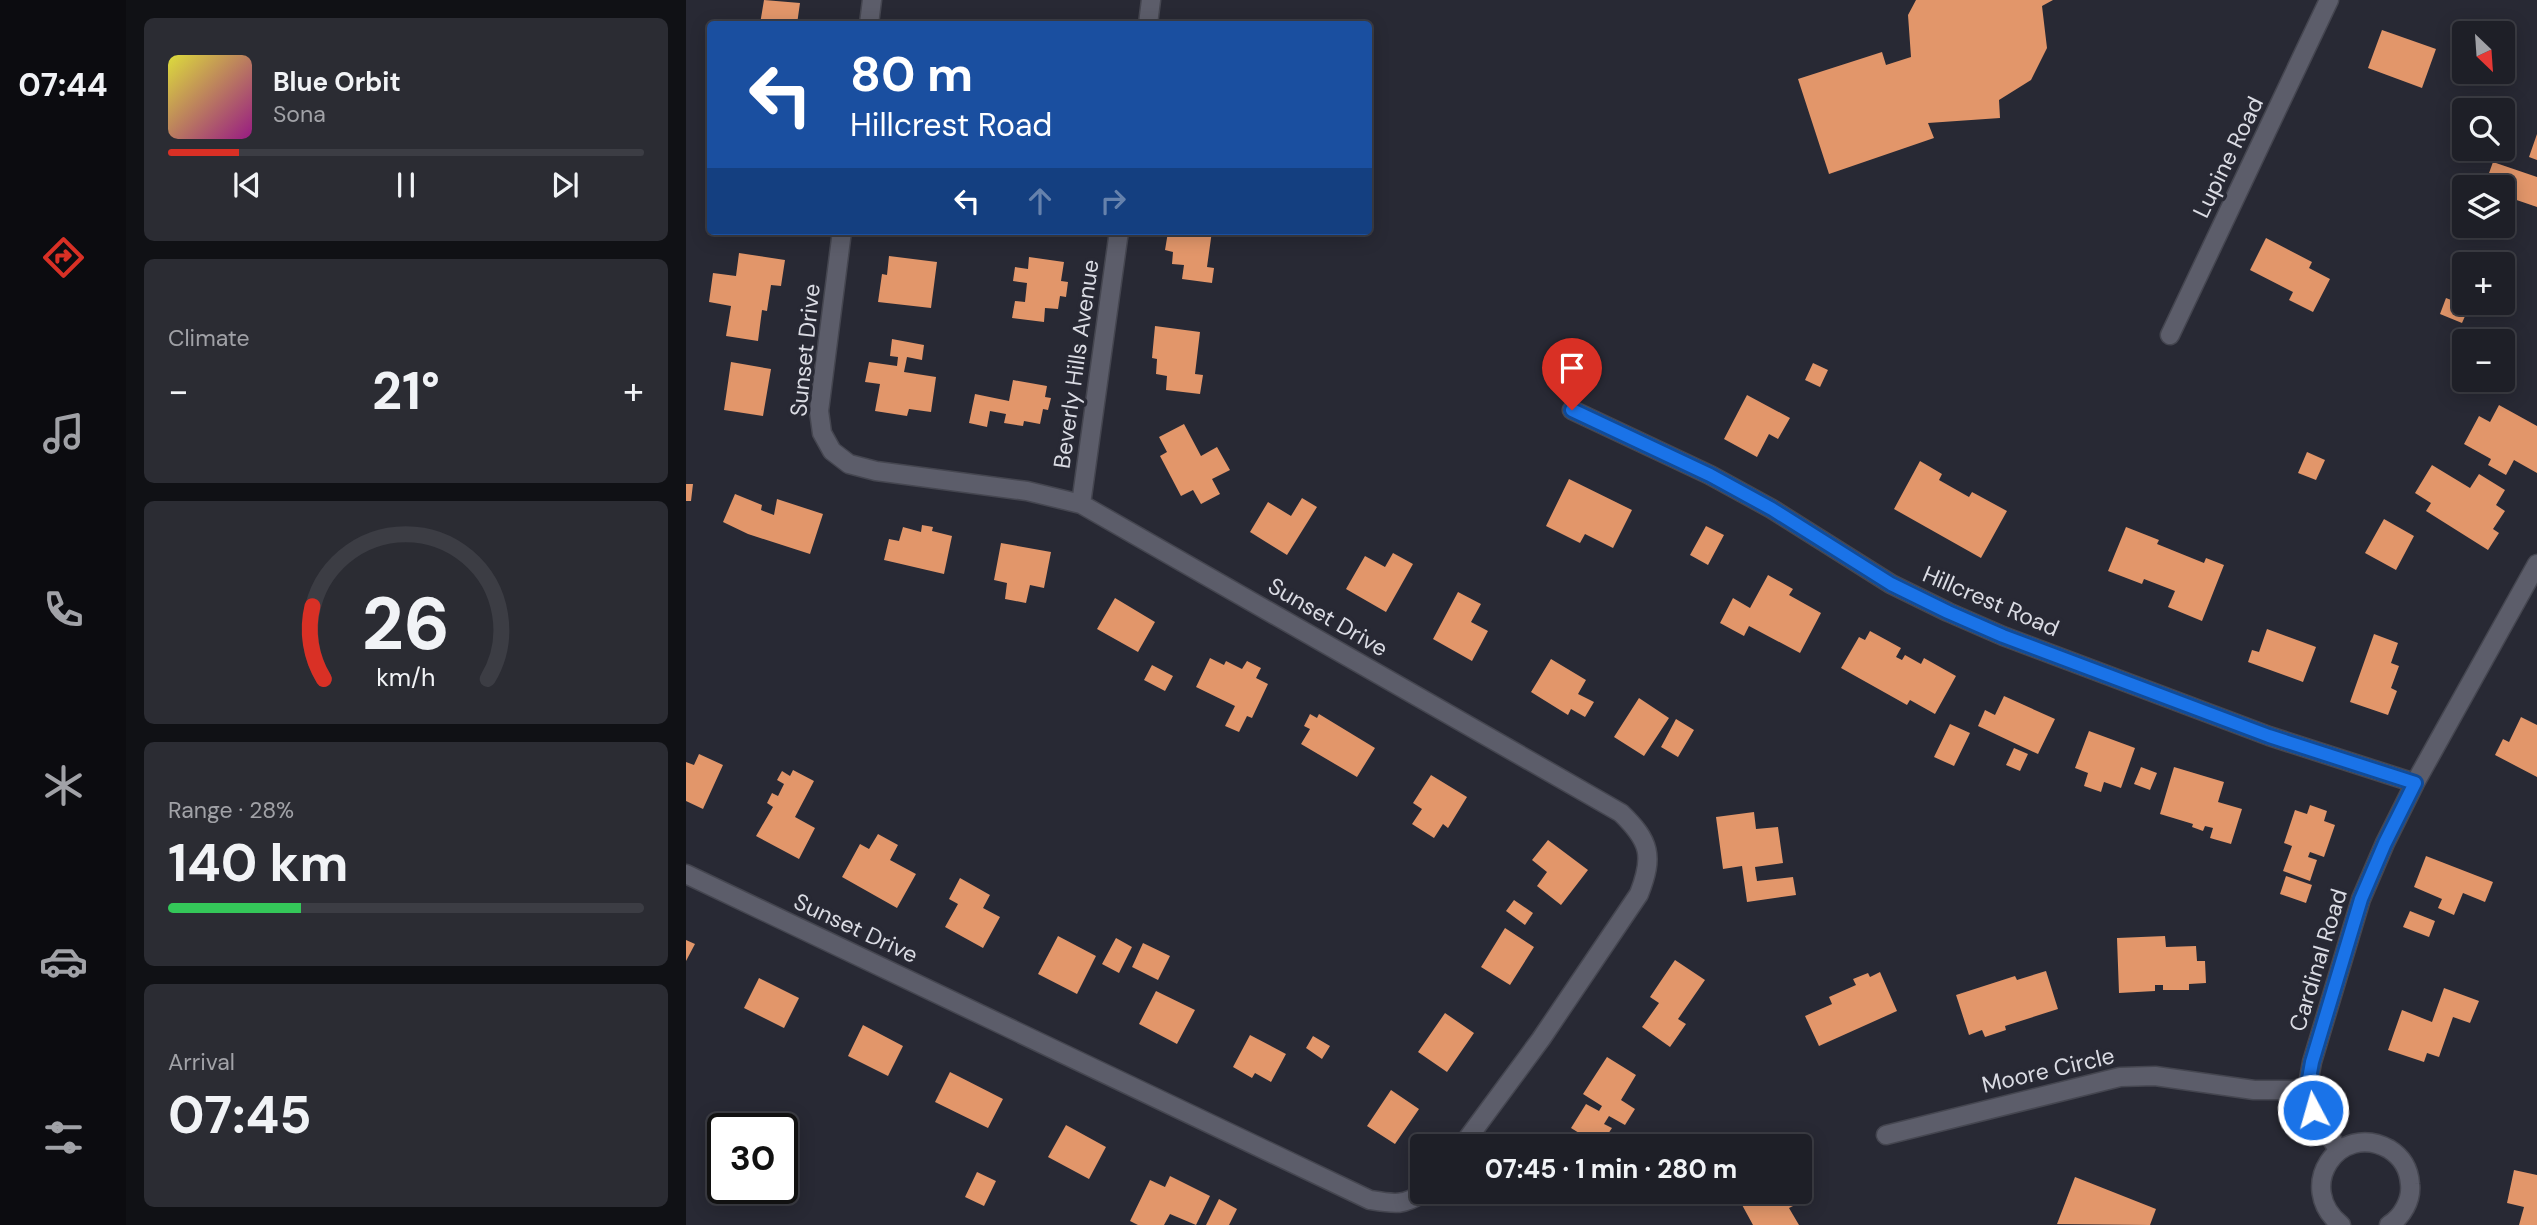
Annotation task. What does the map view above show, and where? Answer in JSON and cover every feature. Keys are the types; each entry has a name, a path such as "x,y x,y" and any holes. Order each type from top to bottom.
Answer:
{"street":[{"path":"869,21 872,0"},
{"path":"1148,21 1151,0"},
{"name":"Lupine Road","path":"2170,335 2329,0"},
{"name":"Sunset Drive","path":"841,235 819,411 822,433 832,451 849,464 876,471 1027,491 1081,504 1621,813 1640,831 1649,852 1647,872 1639,894 1541,1039 1471,1134"},
{"name":"Beverly Hills Avenue","path":"1081,504 1118,235"},
{"name":"Hillcrest Road","path":"1572,410 1710,475 1772,509 1891,584 1948,612 2003,636 2269,736 2415,783"},
{"name":"Cardinal Road","path":"2307,1090 2312,1062 2361,899 2385,843 2415,783 2537,564"},
{"name":"Sunset Drive","path":"686,874 1370,1200 1391,1204 1410,1201"},
{"name":"Moore Circle","path":"1886,1135 2120,1077 2155,1076 2254,1090 2307,1090"},
{"path":"2307,1090 2313,1110 2339,1151"},
{"path":"2342,1225 2332,1218 2320,1193 2324,1169 2339,1151 2358,1143 2378,1143 2396,1153 2406,1165 2411,1190 2409,1198 2406,1207 2389,1225"}],"building":[{"path":"764,0 800,3 797,21 760,21"},
{"path":"1916,0 2053,0 2042,6 2047,48 2031,80 1999,100 2000,118 1928,123 1934,138 1829,174 1798,79 1882,52 1886,65 1911,57 1908,15"},
{"path":"2382,30 2436,49 2422,88 2368,68"},
{"path":"2537,134 2537,160 2529,157"},
{"path":"2493,162 2537,177 2537,207 2515,199 2515,175 2488,175"},
{"path":"1168,235 1211,235 1207,267 1214,268 1212,283 1182,279 1184,265 1172,264 1173,252 1165,250"},
{"path":"2266,238 2312,262 2309,268 2330,279 2313,312 2289,300 2293,292 2250,270"},
{"path":"739,253 785,260 781,286 771,285 767,311 762,310 758,341 726,336 731,306 709,302 713,273 736,276"},
{"path":"889,256 937,262 931,308 878,302 882,274 887,275"},
{"path":"1029,257 1064,262 1061,281 1068,282 1066,297 1060,296 1058,309 1045,308 1044,322 1012,318 1015,301 1025,302 1027,283 1013,281 1015,267 1028,269"},
{"path":"2446,298 2452,300 2452,315 2466,315 2462,323 2440,314"},
{"path":"1155,326 1200,332 1195,374 1203,375 1200,394 1166,390 1167,376 1156,374 1157,359 1152,358"},
{"path":"892,339 924,345 922,360 907,357 904,372 936,377 931,412 909,409 907,416 875,411 880,384 865,382 869,362 897,366 898,357 890,356"},
{"path":"731,362 771,369 763,416 724,410"},
{"path":"1813,363 1828,370 1820,387 1805,380"},
{"path":"1013,380 1047,386 1045,397 1051,398 1048,410 1043,409 1040,424 1024,421 1023,426 1004,423 1006,414 990,411 987,427 969,423 975,394 1009,401"},
{"path":"1747,395 1790,418 1778,439 1769,434 1757,457 1724,439"},
{"path":"2499,405 2537,426 2537,473 2514,460 2506,475 2488,465 2491,459 2464,444 2479,416 2490,422"},
{"path":"1184,424 1201,456 1217,447 1230,470 1212,479 1220,494 1201,504 1193,490 1181,496 1160,456 1167,452 1159,437"},
{"path":"2307,452 2325,460 2316,480 2298,473"},
{"path":"1920,461 1942,474 1939,480 1969,497 1972,492 2007,511 1981,558 1894,509"},
{"path":"2432,465 2470,488 2479,474 2505,490 2496,505 2505,511 2493,529 2499,533 2488,550 2426,511 2431,503 2415,493"},
{"path":"1569,479 1632,510 1613,548 1585,534 1580,543 1546,526"},
{"path":"686,484 693,484 691,501 686,501"},
{"path":"735,494 762,505 761,510 774,515 777,499 823,514 810,554 748,534 723,522"},
{"path":"1302,498 1317,507 1287,555 1250,532 1268,502 1291,516"},
{"path":"2384,519 2414,536 2396,570 2365,553"},
{"path":"922,525 933,527 932,531 952,536 944,574 884,560 889,539 899,541 903,527 921,532"},
{"path":"1706,526 1724,535 1708,565 1690,555"},
{"path":"2126,527 2159,540 2157,544 2204,563 2206,558 2224,565 2202,621 2168,607 2175,591 2144,579 2142,584 2108,571"},
{"path":"1001,543 1051,552 1044,588 1030,585 1026,603 1005,599 1007,583 994,580"},
{"path":"1393,553 1413,564 1386,612 1346,589 1365,556 1385,567"},
{"path":"1768,575 1793,589 1789,595 1821,613 1800,653 1749,626 1744,636 1720,623 1733,598 1750,608"},
{"path":"1458,592 1481,604 1471,622 1488,631 1472,661 1433,639"},
{"path":"1115,598 1155,622 1138,652 1097,629"},
{"path":"2267,629 2316,647 2303,682 2248,662 2252,650 2259,652"},
{"path":"1870,631 1901,648 1896,657 1902,660 1905,655 1921,664 1924,658 1956,676 1935,714 1910,700 1907,705 1841,668 1859,637 1865,640"},
{"path":"2374,634 2398,643 2391,663 2399,666 2391,688 2397,691 2388,715 2350,702"},
{"path":"1210,658 1224,665 1226,661 1242,669 1247,661 1261,668 1256,678 1268,684 1252,718 1247,716 1239,732 1225,726 1235,706 1196,687"},
{"path":"1551,659 1586,680 1578,694 1594,702 1585,717 1571,709 1568,715 1531,692"},
{"path":"1152,665 1173,676 1165,691 1144,680"},
{"path":"2004,696 2055,719 2038,754 1978,726 1985,710 1995,715"},
{"path":"1639,698 1669,718 1644,756 1614,737"},
{"path":"1310,714 1317,718 1319,714 1375,748 1357,777 1301,744 1310,729 1304,726"},
{"path":"2521,717 2537,725 2537,777 2495,755 2503,739 2509,742"},
{"path":"1676,719 1694,730 1678,757 1661,747"},
{"path":"1950,724 1970,733 1954,766 1934,757"},
{"path":"2089,731 2135,748 2121,788 2104,782 2101,792 2084,786 2088,773 2075,768"},
{"path":"2014,748 2028,754 2020,771 2006,765"},
{"path":"699,754 723,765 703,809 686,801 686,762 694,765"},
{"path":"2141,767 2157,773 2150,790 2134,784"},
{"path":"2174,767 2224,782 2218,802 2242,809 2231,844 2210,838 2213,828 2205,826 2203,831 2192,827 2193,824 2160,814"},
{"path":"793,770 814,781 795,817 815,828 799,859 756,836 773,807 767,803 772,793 778,796 784,784 777,780 782,771 790,776"},
{"path":"1431,775 1467,797 1448,828 1443,824 1434,838 1412,824 1422,809 1413,803"},
{"path":"2310,805 2327,811 2324,821 2335,825 2324,857 2310,852 2308,857 2317,860 2310,881 2283,871 2292,846 2284,843 2295,810 2307,814"},
{"path":"1754,812 1756,829 1778,827 1783,863 1755,867 1757,881 1793,877 1796,895 1747,902 1742,866 1723,869 1716,817"},
{"path":"878,834 898,845 890,860 916,874 897,908 842,877 860,844 869,849"},
{"path":"1548,840 1588,870 1561,905 1537,886 1547,872 1532,860"},
{"path":"2426,856 2493,882 2485,902 2463,893 2454,915 2438,908 2442,899 2414,887"},
{"path":"2286,876 2312,885 2306,903 2280,894"},
{"path":"960,878 990,895 983,908 1000,917 983,948 945,927 958,904 949,899"},
{"path":"1514,900 1533,913 1525,925 1506,911"},
{"path":"2410,911 2435,921 2429,937 2403,927"},
{"path":"1505,928 1534,947 1510,985 1481,967"},
{"path":"1058,936 1096,956 1077,994 1038,974"},
{"path":"2165,936 2166,947 2196,946 2197,961 2205,961 2206,983 2189,984 2189,990 2163,990 2163,985 2155,985 2155,991 2119,993 2117,938"},
{"path":"1116,938 1132,947 1119,973 1102,964"},
{"path":"686,940 695,944 686,961"},
{"path":"1143,943 1170,956 1158,980 1132,967"},
{"path":"1675,960 1705,980 1678,1019 1686,1024 1670,1047 1642,1027 1659,1003 1650,997"},
{"path":"2046,971 2058,1009 2005,1026 2006,1030 1985,1037 1982,1030 1969,1035 1956,995 2015,976 2017,980"},
{"path":"1880,972 1897,1011 1819,1046 1805,1016 1832,1004 1829,997 1856,985 1853,979 1868,973 1870,977"},
{"path":"759,978 799,998 784,1028 744,1008"},
{"path":"2444,988 2479,1001 2470,1023 2453,1017 2439,1057 2427,1053 2424,1062 2388,1050 2402,1010 2432,1022"},
{"path":"1156,991 1195,1010 1177,1044 1139,1024"},
{"path":"1445,1013 1474,1033 1447,1072 1418,1052"},
{"path":"863,1025 903,1046 888,1076 848,1056"},
{"path":"1250,1035 1286,1054 1271,1082 1255,1073 1252,1078 1233,1067"},
{"path":"1313,1036 1330,1046 1322,1059 1306,1048"},
{"path":"1607,1057 1636,1075 1621,1100 1635,1109 1625,1125 1609,1116 1604,1124 1612,1128 1608,1134 1581,1134 1571,1128 1586,1104 1599,1111 1602,1106 1583,1094"},
{"path":"950,1072 1003,1099 988,1128 935,1102"},
{"path":"1391,1090 1419,1109 1395,1144 1367,1126"},
{"path":"1066,1125 1106,1147 1089,1179 1048,1157"},
{"path":"2514,1170 2537,1175 2537,1225 2519,1225 2524,1207 2507,1203"},
{"path":"977,1172 996,1181 984,1206 965,1197"},
{"path":"1170,1176 1210,1196 1196,1225 1170,1214 1164,1225 1138,1225 1130,1221 1150,1180 1165,1187"},
{"path":"2075,1177 2156,1209 2150,1225 2057,1224"},
{"path":"1219,1199 1237,1209 1229,1225 1206,1225"},
{"path":"1742,1204 1792,1204 1789,1208 1799,1225 1753,1225"}],"route":[{"path":"1572,410 1710,475 1772,509 1891,584 1948,612 2003,636 2269,736 2415,783 2361,899 2312,1062 2307,1090 2313,1110"}]}
